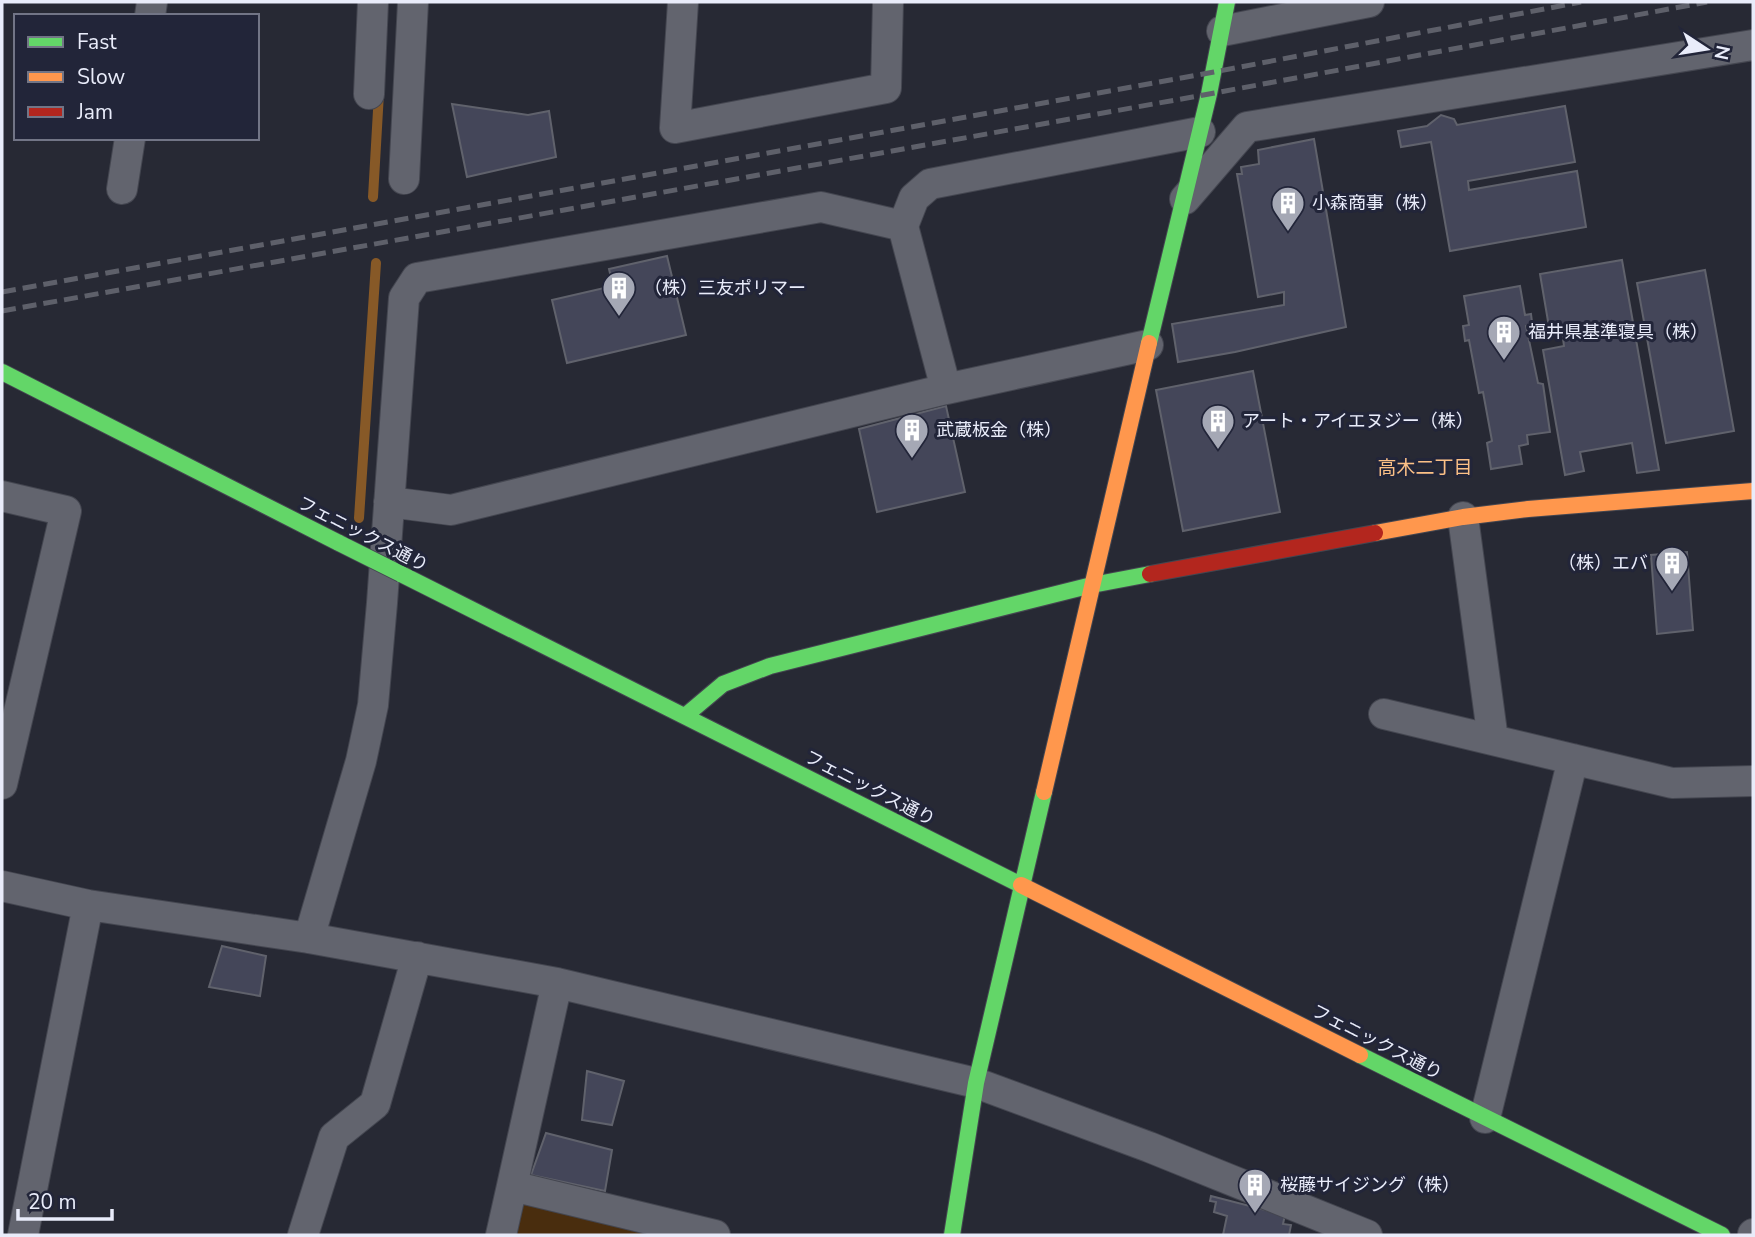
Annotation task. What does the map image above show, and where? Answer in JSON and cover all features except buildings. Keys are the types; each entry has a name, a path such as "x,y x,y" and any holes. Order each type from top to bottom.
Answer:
{"street":[{"path":"369,94 373,2"},
{"path":"404,179 413,2"},
{"path":"683,2 675,128 886,88 888,2"},
{"path":"952,1235 976,1083 1209,94 1227,2"},
{"path":"1222,31 1370,2"},
{"path":"1183,202 1247,127 1753,45"},
{"path":"946,389 903,226 914,198 930,184 1200,132"},
{"path":"122,188 130,140"},
{"path":"309,938 361,761 373,705 404,298 417,278 821,207 903,226"},
{"path":"389,502 451,510 946,389 1148,345"},
{"name":"フェニックス通り","path":"2,373 1722,1235"},
{"path":"685,716 723,684 770,666 1092,586 1463,517 1528,509 1753,491"},
{"path":"2,496 66,511 2,784"},
{"path":"1463,517 1493,740"},
{"path":"1384,714 1672,783 1753,781"},
{"path":"1485,1118 1573,759"},
{"path":"2,886 88,905 309,938 557,983 976,1083 1149,1147 1367,1235"},
{"path":"16,1230 88,905"},
{"path":"303,1235 334,1137 375,1104 416,957"},
{"path":"501,1235 557,983"},
{"path":"512,1186 715,1235"}],"shaded area":[{"path":"512,1186 715,1235 501,1235"}],"waterway":[{"path":"373,197 379,93"},
{"path":"359,518 376,263"}],"railway":[{"path":"2,292 1214,72 1581,2"},
{"path":"2,311 1707,2"}],"traffic: fast":[{"path":"1149,343 1209,94 1227,2"},
{"path":"2,372 339,543"},
{"path":"339,543 401,574"},
{"path":"401,574 1021,885"},
{"path":"685,716 723,684 770,666 1092,585 1150,574"},
{"path":"952,1235 976,1083 1044,792"},
{"path":"1360,1055 1722,1235"}],"traffic: slow":[{"path":"1044,792 1149,343"},
{"path":"1375,533 1463,517 1528,509 1753,491"},
{"path":"1021,885 1360,1055"}],"traffic: jam":[{"path":"1150,574 1375,533"}],"place":[{"name":"小森商事（株）","path":"1288,233"},
{"name":"（株）三友ポリマー","path":"619,318"},
{"name":"福井県基準寝具（株）","path":"1504,362"},
{"name":"アート・アイエヌジー（株）","path":"1218,451"},
{"name":"武蔵板金（株）","path":"912,460"},
{"name":"（株）エバ","path":"1672,593"},
{"name":"桜藤サイジング（株）","path":"1255,1215"}],"district":[{"name":"高木二丁目","path":"1425,468"}]}
